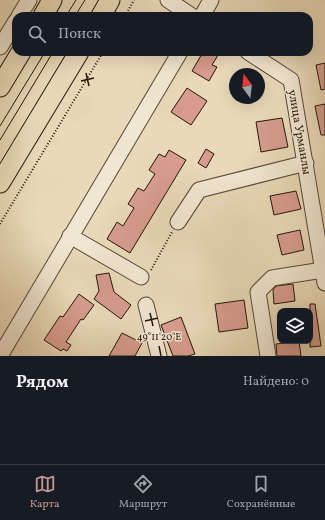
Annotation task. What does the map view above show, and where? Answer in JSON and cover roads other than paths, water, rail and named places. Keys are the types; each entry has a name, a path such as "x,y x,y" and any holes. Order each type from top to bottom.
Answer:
{"main road":[{"path":"45,12 52,0"},
{"path":"103,12 110,0"},
{"path":"0,87 19,56"},
{"path":"0,183 77,56"}],"street":[{"path":"22,12 29,0"},
{"path":"168,0 186,12"},
{"path":"204,12 211,0"},
{"path":"0,47 12,28"},
{"path":"0,356 178,56"},
{"name":"улица Урманлы","path":"254,56 291,80 324,277"},
{"path":"178,222 199,190 306,164"},
{"path":"70,236 145,276"},
{"path":"268,356 258,292 272,278 324,277"},
{"path":"146,305 159,356"}],"tram line":[{"path":"68,12 76,0"},
{"path":"78,12 85,0"},
{"path":"0,126 43,56"},
{"path":"0,140 51,56"}]}
